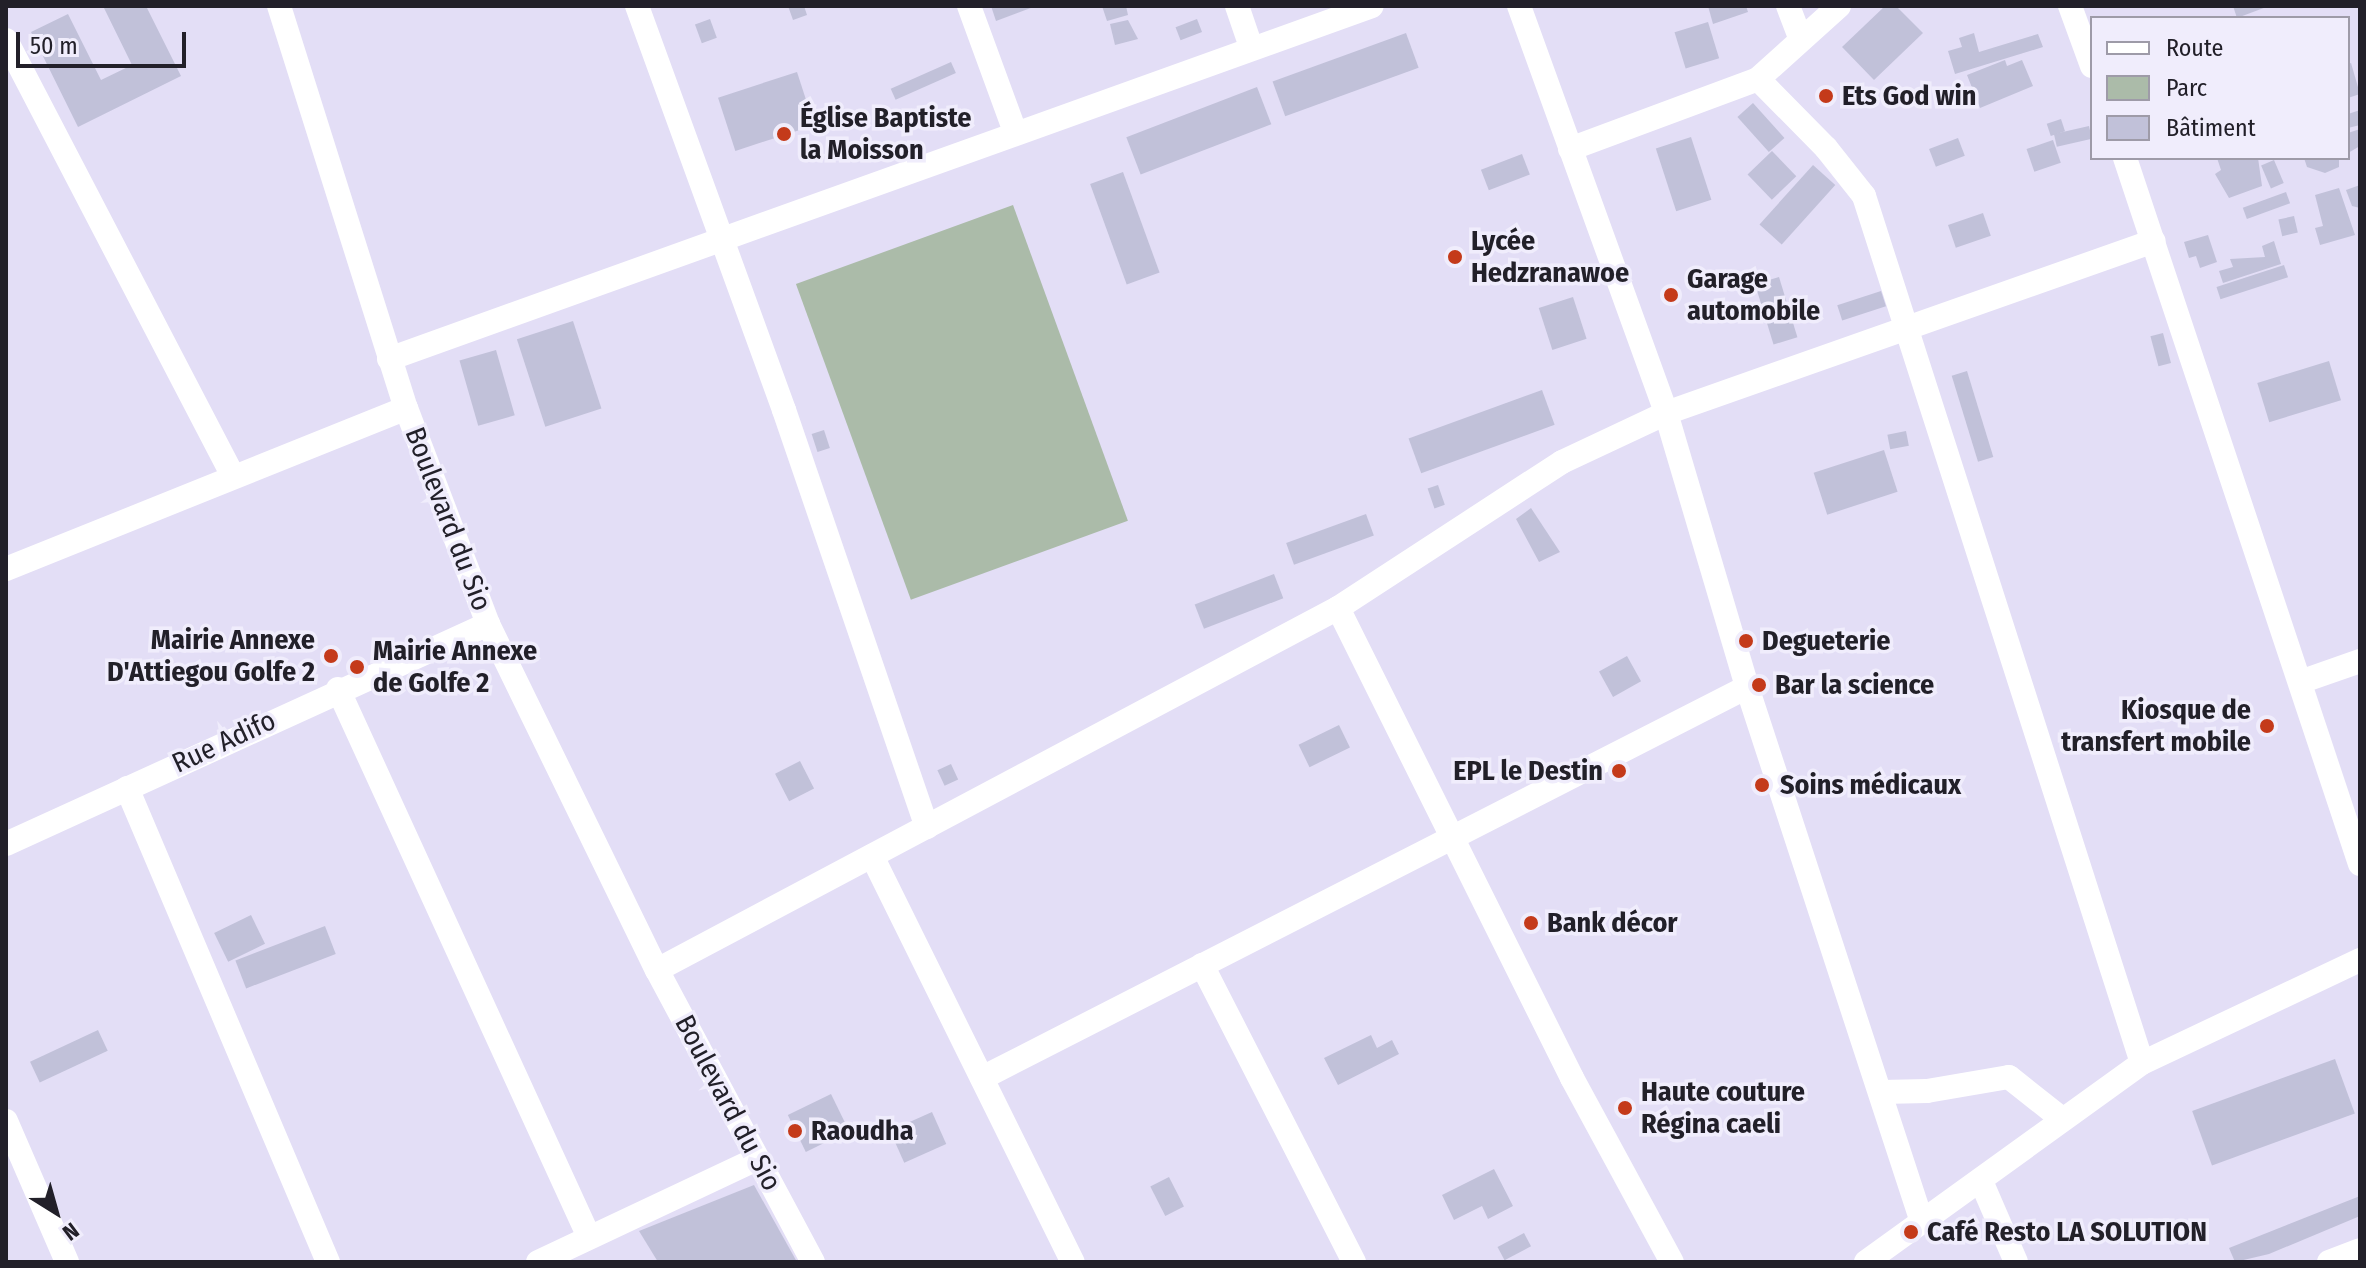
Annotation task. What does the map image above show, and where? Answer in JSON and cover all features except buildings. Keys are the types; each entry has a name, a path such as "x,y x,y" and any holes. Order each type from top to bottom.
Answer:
{"street":[{"name":"Boulevard du Sio","path":"279,6 389,359 488,624 657,970 813,1262"},
{"path":"637,6 723,240 927,827"},
{"path":"969,6 1015,132"},
{"path":"1237,6 1251,47"},
{"path":"389,359 1372,6"},
{"path":"1519,6 1666,413 1747,687 1922,1222"},
{"path":"1788,6 1801,40"},
{"path":"1570,149 1758,79 1839,6"},
{"path":"2070,6 2090,61"},
{"path":"6,40 232,475"},
{"path":"1758,79 1826,148 1864,196 2142,1063"},
{"path":"2126,160 2360,864"},
{"path":"657,970 1338,608 1562,462 1666,413 2154,241"},
{"path":"6,569 232,475 406,408"},
{"path":"1338,608 1572,1078 1672,1262"},
{"name":"Rue Adifo","path":"6,844 338,689 488,624"},
{"path":"2300,682 2360,661"},
{"path":"982,1078 1747,687"},
{"path":"338,689 589,1237"},
{"path":"127,788 328,1262"},
{"path":"872,856 1073,1262"},
{"path":"1866,1262 2142,1063 2360,960"},
{"path":"1202,965 1354,1262"},
{"path":"1882,1092 1927,1091 2009,1077 2062,1119"},
{"path":"8,1130 67,1262"},
{"path":"538,1262 757,1159"},
{"path":"1981,1181 2016,1262"},
{"path":"2329,1262 2360,1250"}],"green space":[{"path":"1013,205 1128,521 911,600 796,284"}],"place":[{"name":"Ets God win","path":"1826,96"},
{"name":"Église Baptiste la Moisson","path":"784,134"},
{"name":"Lycée Hedzranawoe","path":"1455,257"},
{"name":"Garage automobile","path":"1671,295"},
{"name":"Degueterie","path":"1746,641"},
{"name":"Mairie Annexe D'Attiegou Golfe 2","path":"331,656"},
{"name":"Mairie Annexe de Golfe 2","path":"357,667"},
{"name":"Bar la science","path":"1759,685"},
{"name":"Kiosque de transfert mobile","path":"2267,726"},
{"name":"EPL le Destin","path":"1619,771"},
{"name":"Soins médicaux","path":"1762,785"},
{"name":"Bank décor","path":"1531,923"},
{"name":"Haute couture Régina caeli","path":"1625,1108"},
{"name":"Raoudha","path":"795,1131"},
{"name":"Café Resto LA SOLUTION","path":"1911,1232"}]}
